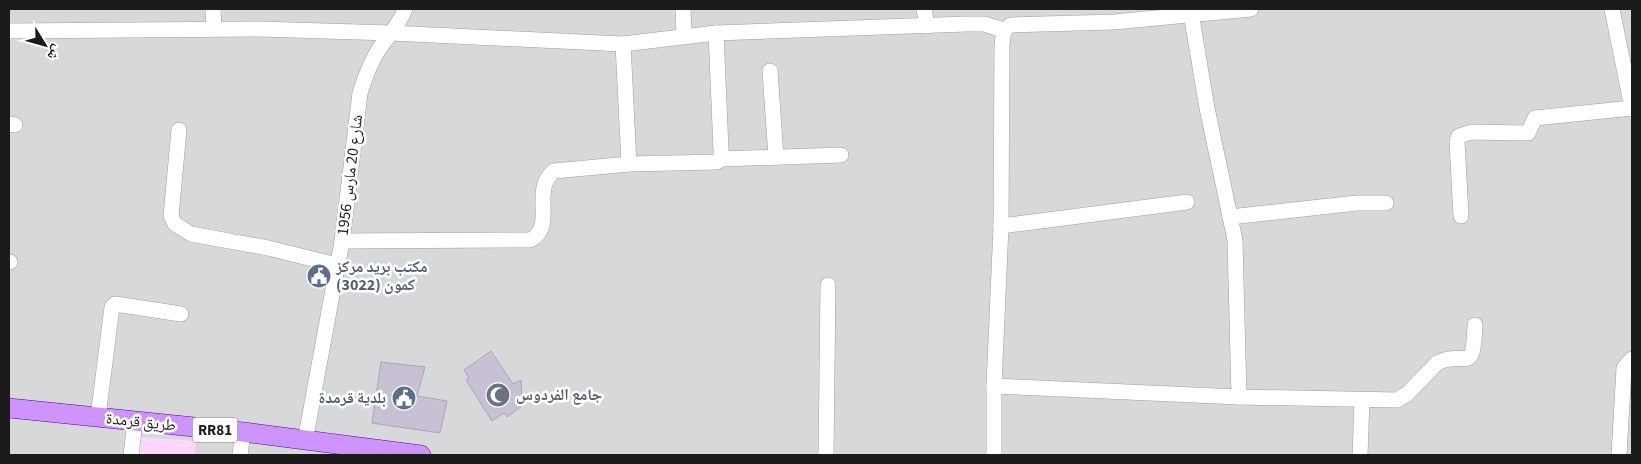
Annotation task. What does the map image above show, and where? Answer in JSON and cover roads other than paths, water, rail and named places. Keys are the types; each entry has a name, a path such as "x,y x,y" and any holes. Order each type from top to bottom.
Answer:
{"main road":[{"name":"طريق قرمدة","path":"9,408 243,432 421,455"}],"street":[{"path":"213,9 214,29"},
{"name":"شارع 20 مارس 1956","path":"305,441 342,241 360,93 366,71 402,18 405,9"},
{"path":"683,9 684,36"},
{"path":"924,9 927,26"},
{"path":"994,455 994,386 1001,226 1002,44 1004,30 1011,25 1114,15 1251,9"},
{"path":"1461,216 1457,141 1459,136 1471,132 1528,133 1535,118 1632,108 1626,52 1612,9"},
{"path":"1191,13 1207,108 1235,240 1239,397"},
{"path":"9,31 214,29 391,33 623,44 716,33 984,24 1004,30"},
{"path":"716,33 720,159"},
{"path":"623,44 629,164"},
{"path":"770,71 776,157"},
{"path":"179,130 171,216 174,224 191,234 268,248 337,265"},
{"path":"342,241 530,240 537,236 541,230 543,187 548,176 554,171 629,164 713,163 720,159 841,155"},
{"path":"1001,226 1187,202"},
{"path":"1230,217 1358,203 1386,204"},
{"path":"826,455 828,284"},
{"path":"98,417 112,307 115,304 181,314"},
{"path":"994,386 1239,397 1397,400 1407,394 1442,360 1468,359 1474,350 1475,326"},
{"path":"1619,455 1624,368 1632,359"},
{"path":"1360,455 1362,400"},
{"path":"131,455 135,422"},
{"path":"240,455 243,432"}],"place":[{"name":"مكتب بريد مركز كمون (3022)","path":"319,276"},
{"name":"جامع الفردوس","path":"498,395"},
{"name":"بلدية قرمدة","path":"404,398"}]}
